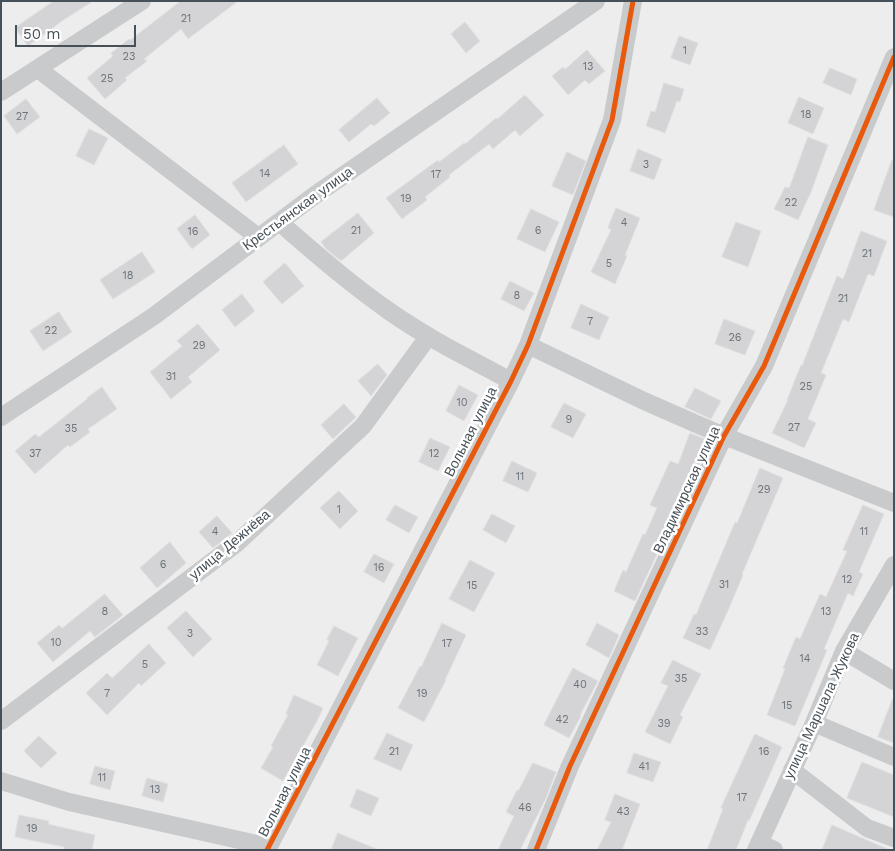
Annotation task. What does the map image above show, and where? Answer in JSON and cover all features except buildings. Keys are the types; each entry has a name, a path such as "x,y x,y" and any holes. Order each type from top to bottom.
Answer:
{"street":[{"path":"1,92 142,1"},
{"name":"Крестьянская улица","path":"1,417 154,316 315,195 596,1"},
{"name":"Вольная улица","path":"268,849 528,345 612,120 633,1"},
{"name":"Владимирская улица","path":"536,850 570,766 724,436 764,366 894,57"},
{"path":"38,68 258,237"},
{"path":"279,222 347,280 390,312 428,337 511,381"},
{"name":"улица Дежнёва","path":"1,721 237,543 363,426 428,337"},
{"path":"528,345 724,436 894,503"},
{"name":"улица Маршала Жукова","path":"763,848 792,770 844,651 894,565"},
{"path":"844,651 894,681"},
{"path":"814,723 894,756"},
{"path":"792,770 867,828 894,838"},
{"path":"1,781 69,802 257,844 268,849"}],"cycle path":[{"path":"267,850 528,345 612,120 633,1"},
{"path":"536,850 570,766 724,436 764,366 894,57"}]}
